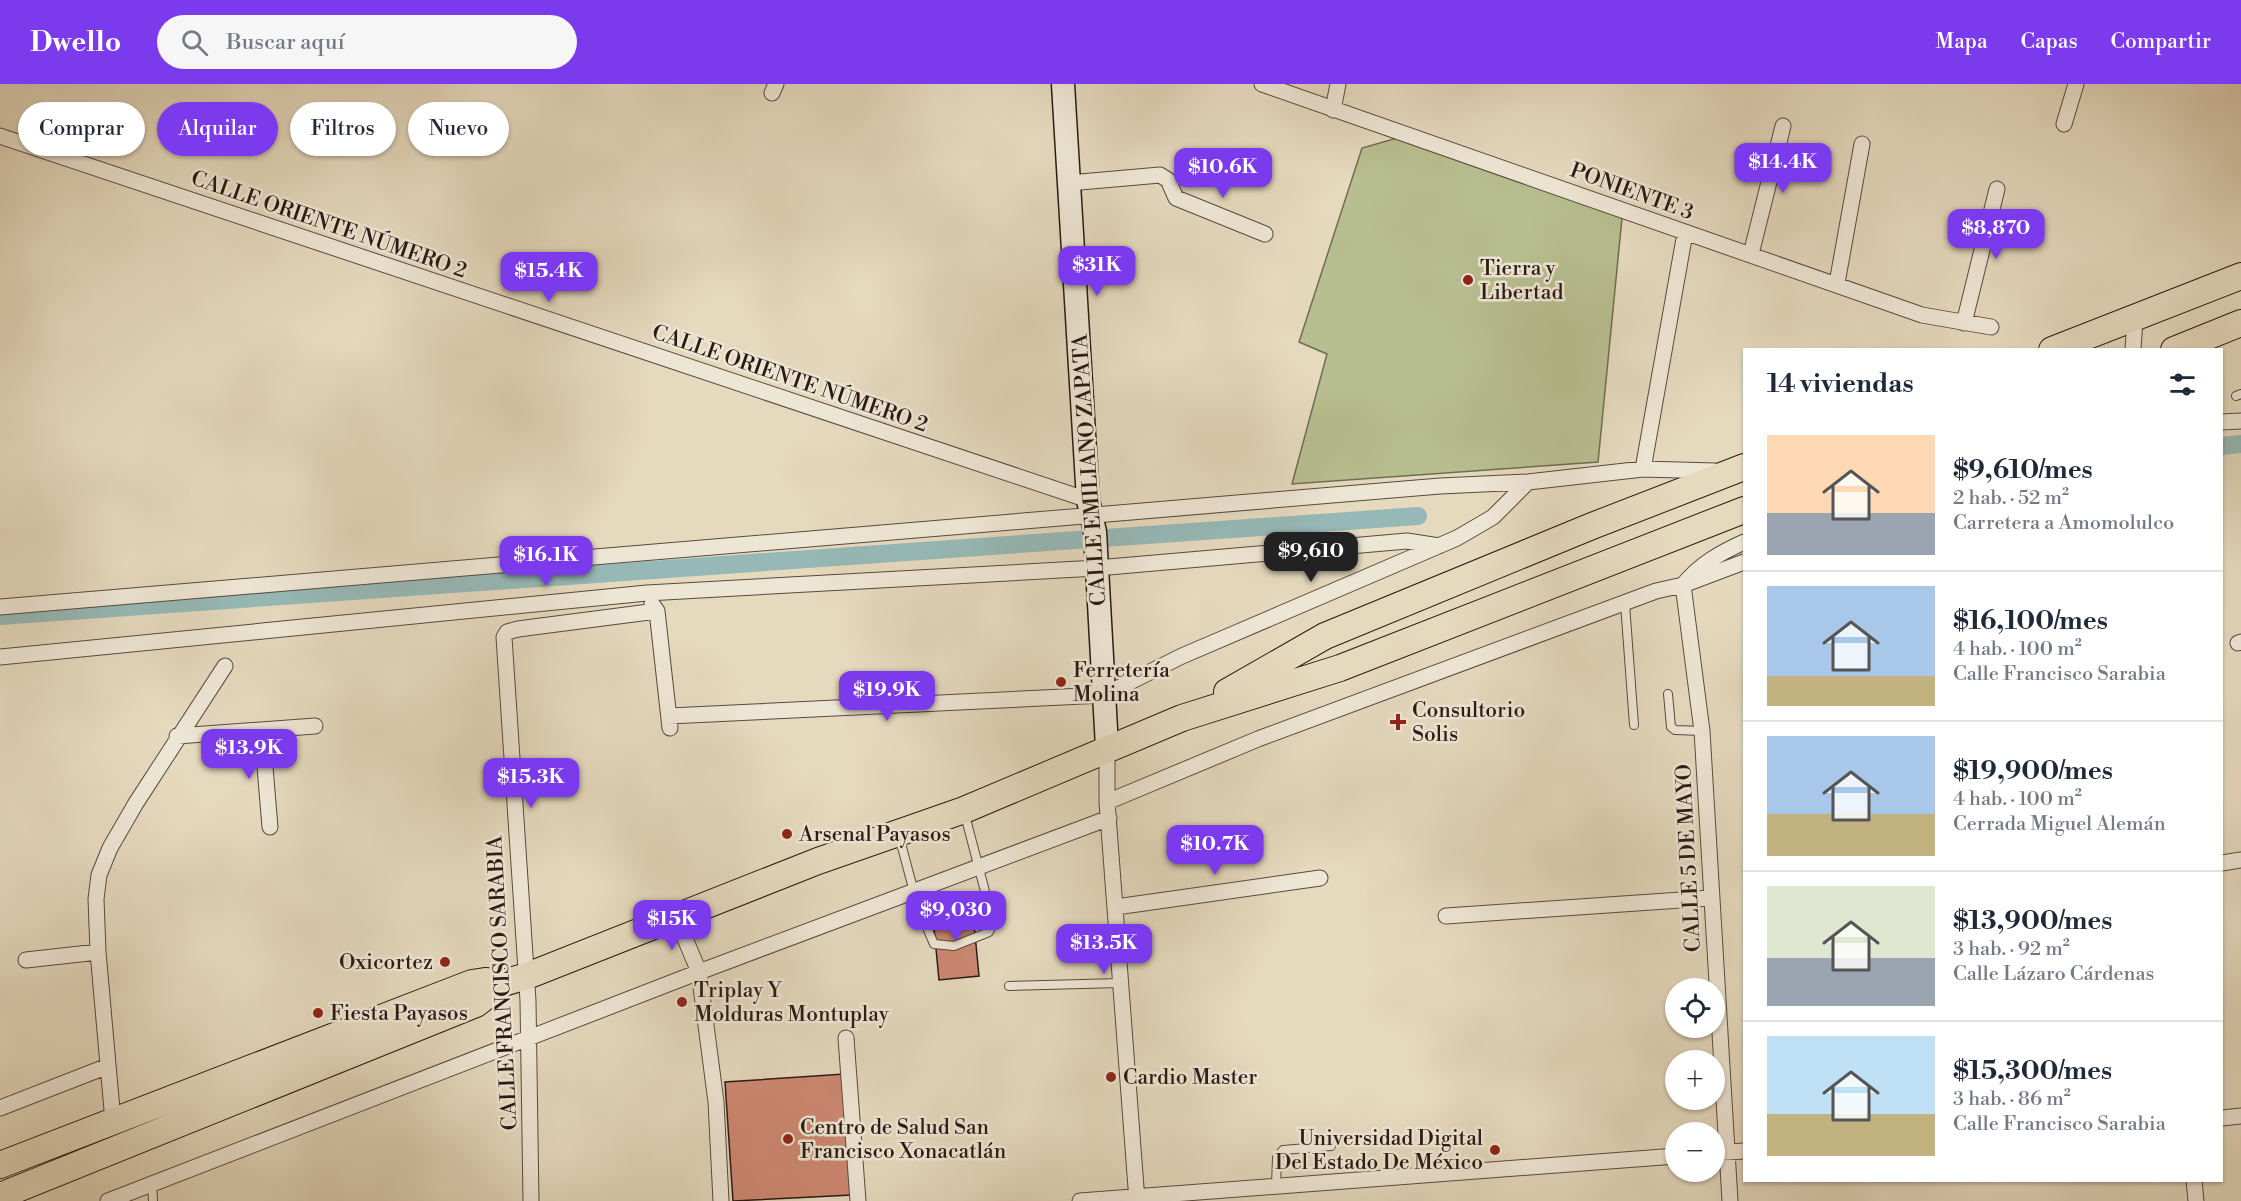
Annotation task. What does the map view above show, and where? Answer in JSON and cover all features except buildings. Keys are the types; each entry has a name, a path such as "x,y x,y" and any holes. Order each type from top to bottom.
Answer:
{"main road":[{"path":"2057,348 2241,276"},
{"path":"2179,348 2241,323"},
{"path":"1182,718 1325,636 1592,526 1743,467"},
{"path":"0,1196 476,1004 515,979 898,832 964,810 1107,747 1182,718 1340,668 1743,510"},
{"path":"0,1165 472,983 515,979"}],"street":[{"name":"CALLE EMILIANO ZAPATA","path":"1063,84 1107,747"},
{"name":"PONIENTE 3","path":"1262,84 1685,233 1837,283 1922,315 1991,327"},
{"path":"1333,110 1338,84"},
{"path":"2064,124 2076,84"},
{"path":"1751,254 1783,126"},
{"name":"CALLE ORIENTE NÚMERO 2","path":"0,136 1093,533"},
{"path":"1837,283 1862,144"},
{"path":"1069,183 1160,176 1168,180 1176,198 1265,234"},
{"path":"1964,322 1997,189"},
{"path":"1643,470 1685,233"},
{"path":"2133,348 2135,318"},
{"path":"2223,422 2241,420"},
{"path":"0,657 646,593 1440,486 1528,482 1643,470 1687,472 1743,467"},
{"path":"646,593 657,611 670,722 1104,695 1182,656 1439,546 1493,516 1528,482"},
{"path":"0,607 1093,533 1407,541 1439,546"},
{"path":"1683,585 1695,569 1743,542"},
{"path":"1107,802 1258,739 1656,591 1683,585 1743,562"},
{"name":"CALLE 5 DE MAYO","path":"1683,585 1702,731 1719,1122"},
{"name":"CALLE FRANCISCO SARABIA","path":"531,1201 529,1037 515,979 502,644 507,632 518,628 657,611"},
{"path":"113,1121 98,952 96,899 101,869 115,839 177,736 225,666"},
{"path":"177,736 315,726"},
{"path":"262,731 270,827"},
{"path":"1107,747 1107,802 1137,1198"},
{"path":"108,1201 529,1037 1109,818"},
{"path":"2223,863 2241,861"},
{"path":"1116,907 1320,878"},
{"path":"1446,916 1710,898"},
{"path":"676,917 699,972 716,1102 721,1201"},
{"path":"26,960 98,952"},
{"path":"846,1038 858,1201"},
{"path":"0,1108 108,1066"},
{"path":"2223,1118 2241,1116"},
{"path":"1725,1153 1743,1151"},
{"path":"1080,1201 1665,1157"},
{"name":"CALLE 5 DE MAYO","path":"1725,1177 1730,1201"},
{"path":"2194,1182 2196,1201"}],"lane":[{"path":"1625,604 1634,725"},
{"path":"1668,694 1671,727 1675,730 1702,731"},
{"path":"898,832 918,907 934,944 950,946 970,940 989,932 993,922 964,810"},
{"path":"1009,986 1121,983"},
{"path":"1276,1185 1277,1158 1283,1150 1330,1146"},
{"path":"152,1183 153,1201"}],"green space":[{"name":"Tierra y Libertad","path":"1404,136 1622,218 1598,462 1292,484 1327,354 1299,342 1362,148"}],"waterway":[{"path":"2223,446 2241,444"},
{"path":"0,616 1418,516"}],"place":[{"name":"Tierra y Libertad","path":"1468,280"},
{"name":"Ferretería Molina","path":"1061,682"},
{"name":"Consultorio Solis","path":"1398,722"},
{"name":"Arsenal Payasos","path":"787,834"},
{"name":"Oxicortez","path":"445,962"},
{"name":"Triplay Y Molduras Montuplay","path":"682,1002"},
{"name":"Fiesta Payasos","path":"318,1013"},
{"name":"Cardio Master","path":"1111,1077"},
{"name":"Centro de Salud San Francisco Xonacatlán","path":"788,1139"},
{"name":"Universidad Digital Del Estado De México","path":"1495,1150"}]}
